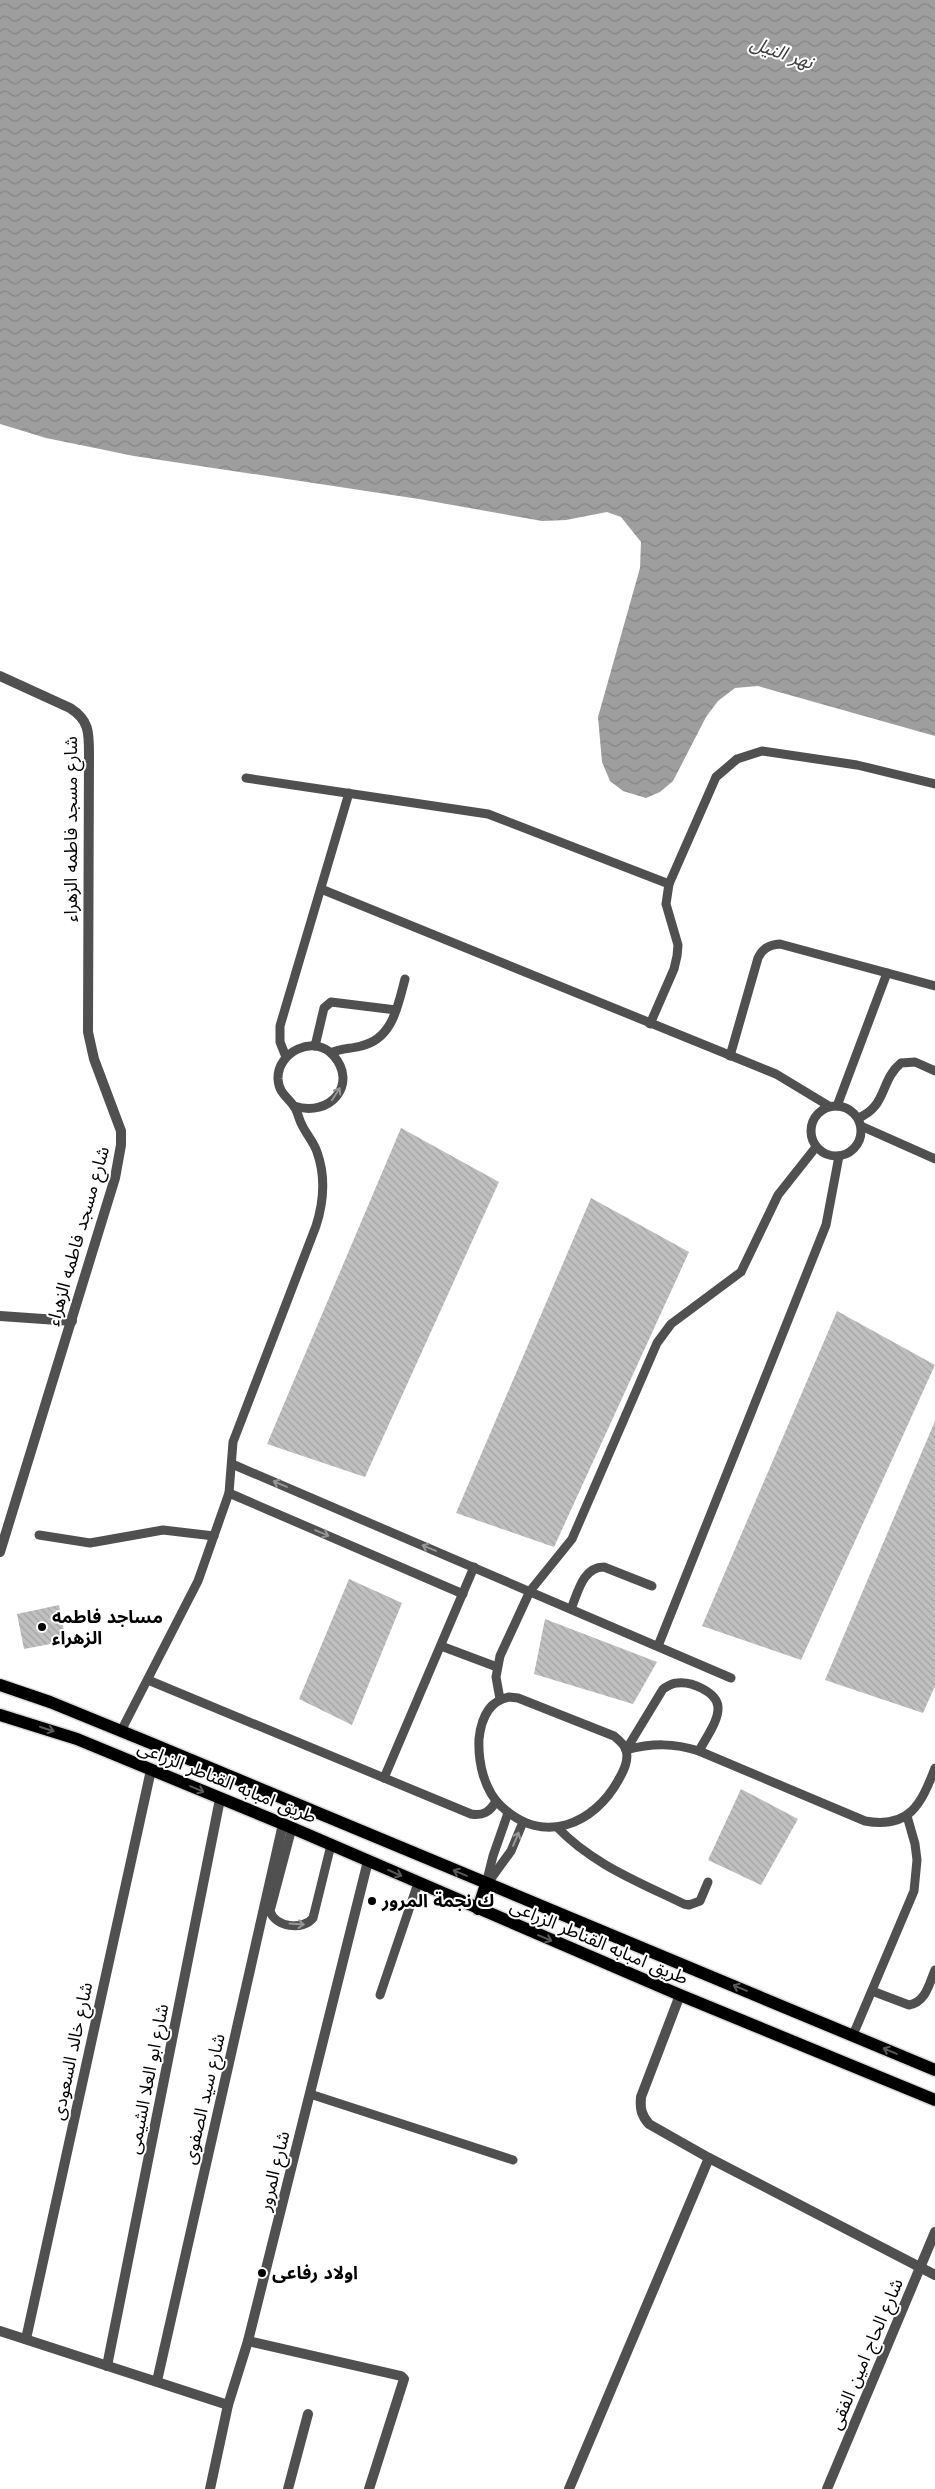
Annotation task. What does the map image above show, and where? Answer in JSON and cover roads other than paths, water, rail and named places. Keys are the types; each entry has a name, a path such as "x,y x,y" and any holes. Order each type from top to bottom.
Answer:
{"main road":[{"name":"طريق امبابه القناطر الزراعى","path":"0,1685 50,1702 121,1731 935,2070"},
{"name":"طريق امبابه القناطر الزراعى","path":"0,1715 77,1739 287,1826 680,1995 935,2100"},
{"path":"478,1909 486,1884"}],"street":[{"name":"شارع مسجد فاطمه الزهراء","path":"0,676 59,702 81,715 87,730 89,753 88,1032 94,1059 120,1130 121,1145 115,1178 0,1552"},
{"path":"0,1316 72,1321"},
{"name":"شارع خالد السعودى","path":"26,2339 151,1770"},
{"name":"شارع ابو العلا الشيمى","path":"107,2366 220,1799"},
{"name":"شارع سيد الصفوى","path":"157,2381 287,1826"},
{"name":"شارع المرور","path":"210,2489 228,2405 248,2341 368,1861"},
{"path":"680,1995 640,2096 640,2107 644,2118 649,2124 709,2158 935,2275"},
{"path":"569,2489 709,2158"},
{"name":"شارع الحاج امين الفقى","path":"827,2489 935,2232"},
{"path":"0,2331 228,2405"},
{"path":"248,2341 402,2377 369,2489"},
{"path":"288,2489 308,2414"}],"lane":[{"path":"650,1024 674,970 677,956 677,938 666,904 669,884 716,777 737,759 762,751 857,765 935,784"},
{"path":"246,778 488,814 669,884"},
{"path":"286,1057 280,1042 280,1026 349,793"},
{"path":"321,888 776,1074 833,1106"},
{"path":"730,1056 758,958 766,947 780,944 935,986"},
{"path":"833,1106 887,973"},
{"path":"331,1054 373,1042 392,1023 405,979"},
{"path":"315,1046 324,1008 331,1002 396,1010"},
{"path":"315,1046 331,1054 338,1062 342,1074 342,1086 328,1104 317,1109 306,1110 294,1106 286,1099 280,1089 278,1078 280,1067 286,1057 299,1048 315,1046"},
{"path":"935,1071 915,1062 901,1063 892,1074 878,1104 859,1122 858,1142 853,1149 839,1156 830,1156 816,1147 812,1140 812,1123 821,1110 833,1106 846,1107 859,1122 935,1159"},
{"path":"121,1731 193,1592 228,1493 233,1442 322,1208 324,1188 317,1150 302,1126 294,1106"},
{"path":"500,1699 496,1667 530,1591 572,1539 663,1332 741,1272 778,1195 816,1147"},
{"path":"658,1646 826,1224 839,1156"},
{"path":"232,1464 731,1678"},
{"path":"228,1493 462,1594"},
{"path":"39,1535 90,1543 163,1530 214,1536"},
{"path":"384,1778 474,1567"},
{"path":"571,1609 586,1575 597,1567 604,1567 652,1586"},
{"path":"440,1646 496,1667"},
{"path":"148,1680 471,1814 486,1813 496,1801"},
{"path":"626,1750 664,1689 670,1685 685,1682 710,1693 718,1706 717,1714 700,1751"},
{"path":"518,1698 614,1736 626,1750 627,1761 624,1771 602,1803 588,1817 573,1824 557,1827 540,1827 523,1822 508,1813 496,1801 487,1787 478,1750 480,1730 488,1710 500,1699 518,1698"},
{"path":"626,1750 644,1745 682,1745 865,1821 879,1824 894,1822 907,1816 919,1805 935,1769"},
{"path":"486,1884 492,1856 508,1813"},
{"path":"853,2035 914,1891 917,1860 915,1844 907,1816"},
{"path":"486,1884 511,1850 523,1822"},
{"path":"287,1826 270,1911 275,1920 280,1923 301,1926 306,1925 313,1918 331,1845"},
{"path":"557,1827 600,1863 684,1904 689,1905 700,1901 708,1882"},
{"path":"380,1995 418,1883"},
{"path":"872,1991 909,2005 914,2004 924,1996 935,1970"},
{"path":"310,2094 513,2160"}],"water":[{"name":"نهر النيل","path":"0,0 935,0 935,736 758,686 735,688 718,701 706,717 673,781 660,792 646,798 623,791 610,781 602,762 598,717 640,568 641,542 621,517 607,512 566,520 542,521 419,499 134,456 46,438 0,424"}],"place":[{"name":"مساجد فاطمه الزهراء","path":"42,1627"},
{"name":"ك نجمة المرور","path":"372,1901"},
{"name":"اولاد رفاعى","path":"262,2273"}]}
